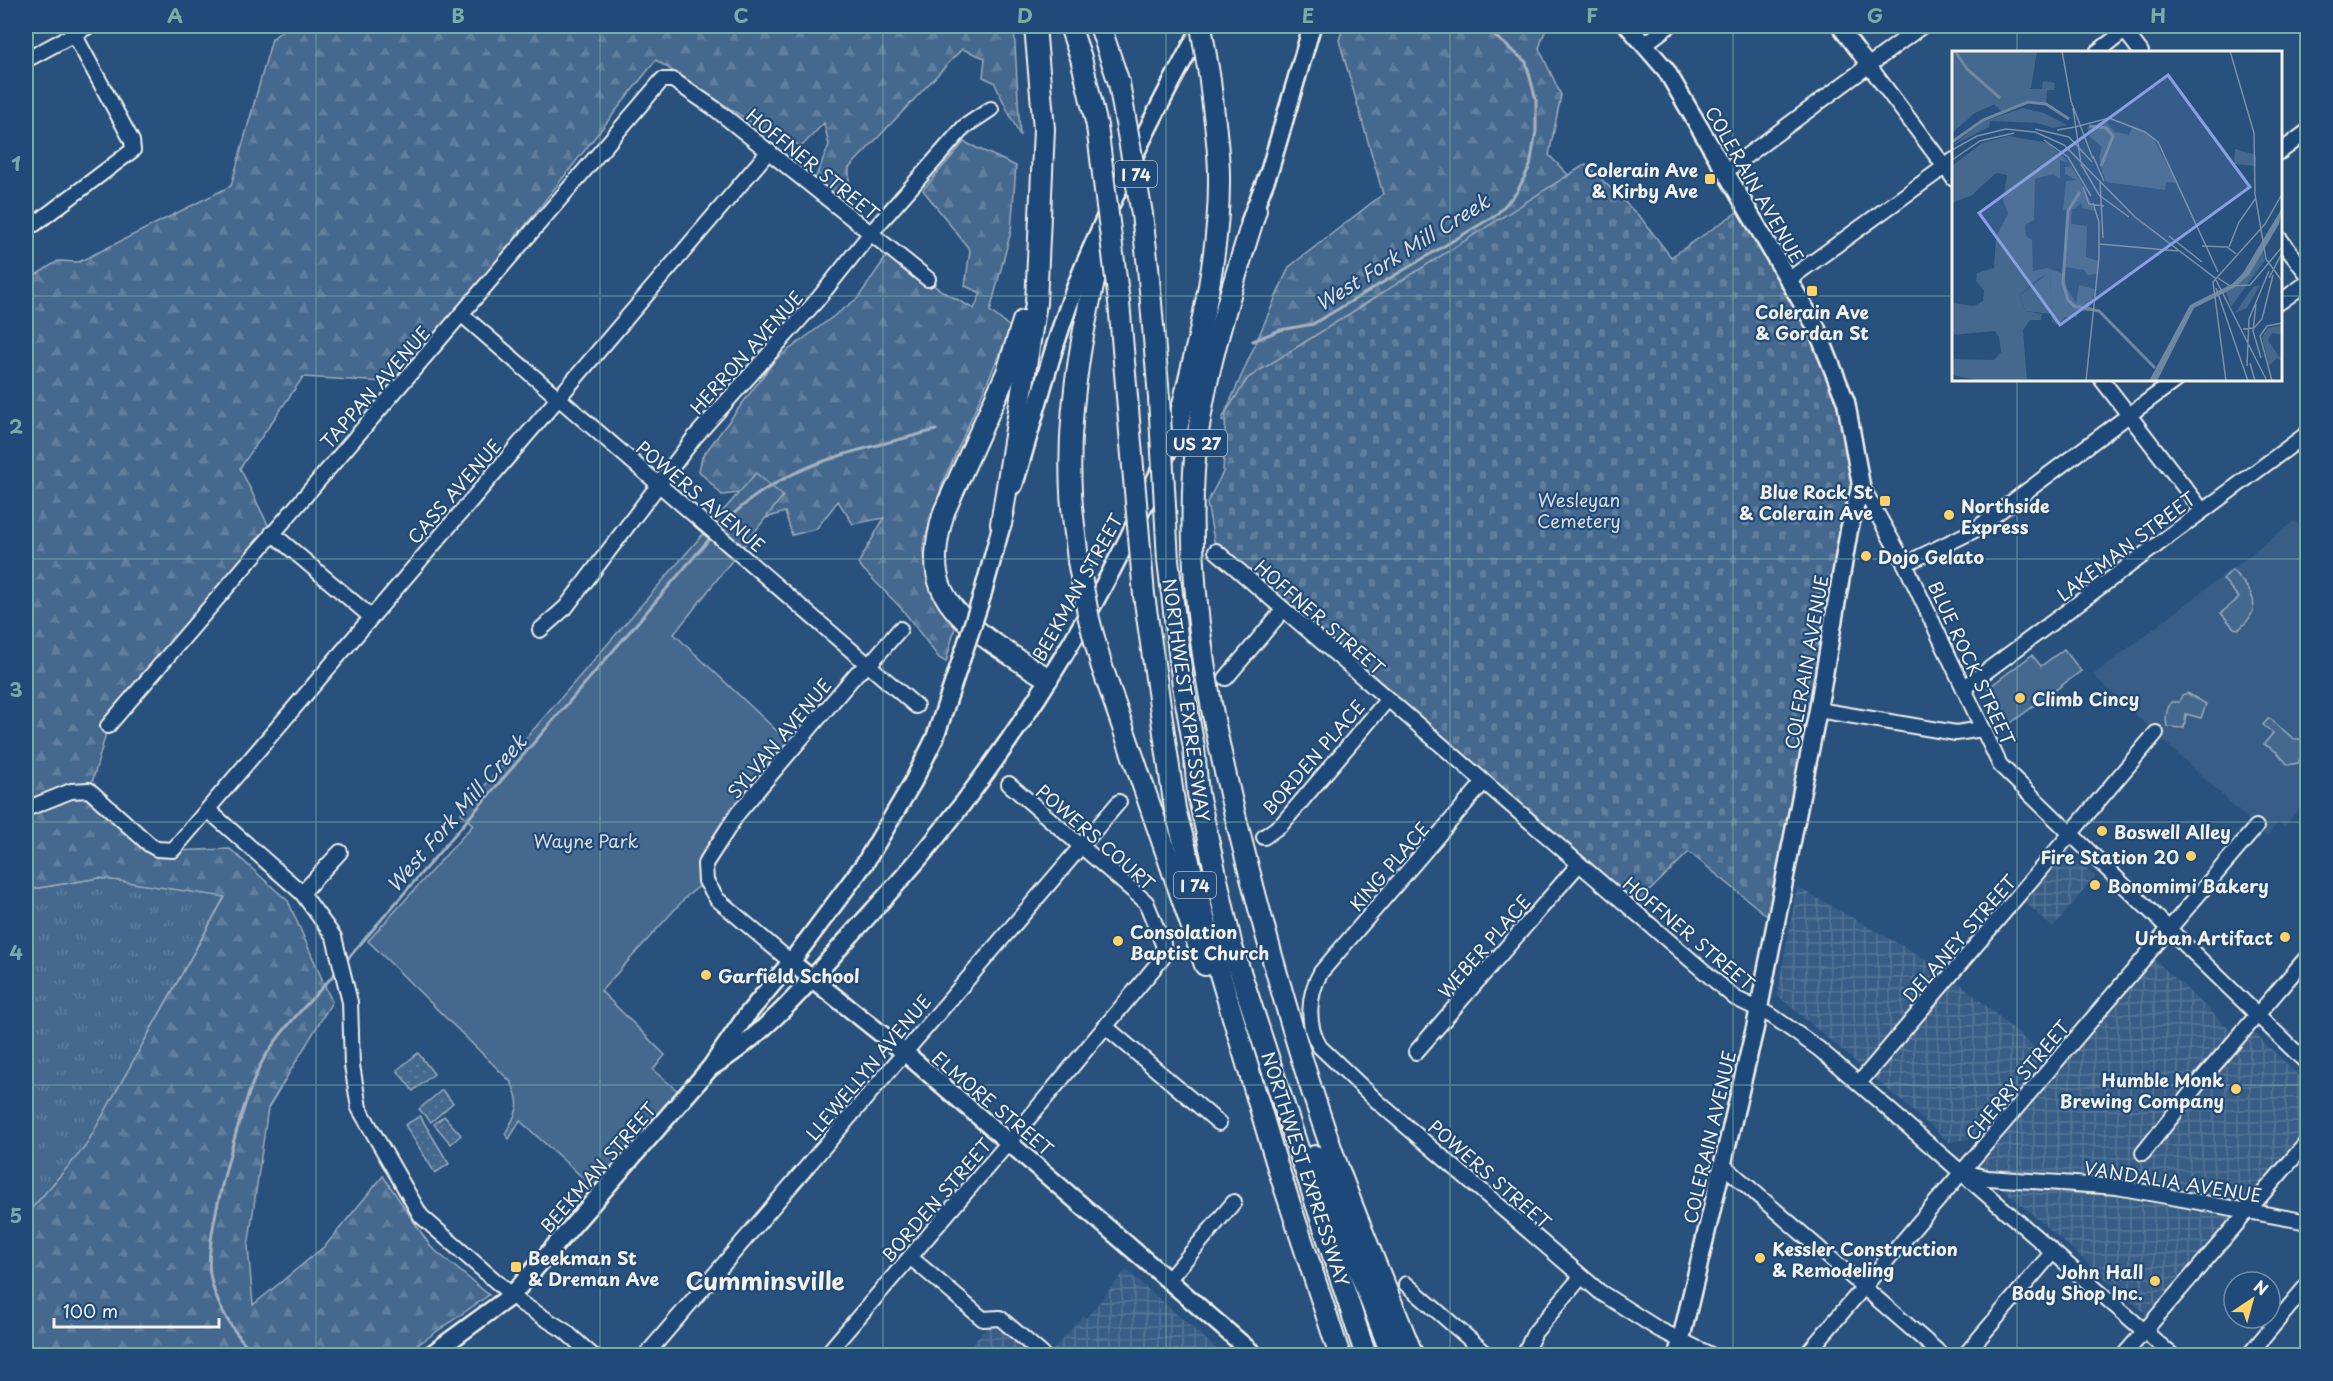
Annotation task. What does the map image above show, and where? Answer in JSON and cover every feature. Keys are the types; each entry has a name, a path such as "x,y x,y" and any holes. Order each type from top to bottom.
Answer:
{"highway":[{"path":"1001,524 1036,303 1036,269 1044,176 1044,129 1035,26"},
{"name":"NORTHWEST EXPRESSWAY","path":"1070,26 1082,58 1097,126 1119,302 1144,595 1175,809 1212,947 1278,1168 1340,1356"},
{"name":"NORTHWEST EXPRESSWAY","path":"1100,26 1119,82 1142,214 1159,398 1168,560 1183,686 1194,748 1198,794 1232,947 1366,1356"},
{"path":"1177,429 1197,345 1213,262 1219,176 1210,80 1201,26"},
{"path":"1112,205 1086,309 1073,413 1071,492 1078,561 1089,619 1101,664 1172,877 1278,1168"},
{"name":"US 27","path":"1256,210 1225,313 1207,385 1197,442 1193,538 1207,682 1226,778 1267,939 1328,1140 1365,1232"},
{"path":"1036,269 1007,372 951,491 936,549 938,577 942,591 957,615 1009,654 1048,678"},
{"path":"1268,1056 1299,1116 1392,1356"},
{"path":"1365,1232 1397,1356"},
{"path":"1365,1232 1413,1356"}],"main road":[{"name":"BEEKMAN STREET","path":"429,1356 512,1295 710,1068 746,1016 791,962 865,863 913,782 935,738 961,660 1054,351 1083,269 1163,97 1201,26"},
{"name":"BEEKMAN STREET","path":"710,1068 740,1050 814,980 934,841 988,770 1048,678 1123,551 1177,429 1201,367 1242,237 1256,210 1312,26"},
{"name":"COLERAIN AVENUE","path":"1628,26 1665,70 1816,327 1839,379 1846,402 1861,485 1849,530 1818,710 1758,1010 1679,1348"},
{"name":"ELMORE STREET","path":"791,962 904,1052 1256,1356"}],"street":[{"path":"26,60 89,26"},
{"path":"1645,44 1669,26"},
{"path":"1788,280 1949,164 1839,26"},
{"path":"1726,171 1922,26"},
{"path":"2098,51 2123,28 2140,51"},
{"path":"26,225 34,224 133,150 132,141 74,34"},
{"name":"TAPPAN AVENUE","path":"108,726 662,80 673,80"},
{"name":"HOFFNER STREET","path":"673,80 714,108 928,279"},
{"name":"HERRON AVENUE","path":"540,630 566,607 694,438 818,299 870,234 964,127 990,109"},
{"path":"2282,150 2307,131"},
{"name":"CASS AVENUE","path":"26,809 71,791 89,790 150,845 173,850 370,616 769,151"},
{"path":"2282,242 2307,275"},
{"path":"2282,301 2307,282"},
{"name":"POWERS AVENUE","path":"461,314 916,706"},
{"path":"2104,381 2202,510"},
{"path":"1905,564 1973,531 2175,381"},
{"name":"LAKEMAN STREET","path":"1965,687 2307,433"},
{"name":"BLUE ROCK STREET","path":"1861,485 1905,564 2000,765 2307,1064"},
{"path":"272,533 370,616"},
{"name":"HOFFNER STREET","path":"1216,552 1736,998 1796,1033 1858,1083 2173,1356"},
{"path":"1226,678 1283,610"},
{"name":"SYLVAN AVENUE","path":"706,881 708,857 738,813 857,673 869,665 900,629"},
{"name":"BORDEN PLACE","path":"1264,837 1282,824 1388,699"},
{"path":"1818,710 1956,733 1983,729"},
{"name":"DELANEY STREET","path":"1858,1083 2156,733"},
{"name":"KING PLACE","path":"1321,972 1484,782"},
{"name":"POWERS COURT","path":"1009,784 1146,902 1163,944 1164,956"},
{"name":"LLEWELLYN AVENUE","path":"645,1356 1119,802"},
{"path":"208,810 302,893 334,937 350,1002 355,1093 365,1122 421,1216 512,1295 565,1331 593,1356"},
{"name":"CHERRY STREET","path":"1805,1356 2256,827"},
{"path":"302,893 340,852"},
{"name":"WEBER PLACE","path":"1416,1052 1579,864"},
{"name":"ELMORE STREET","path":"706,881 717,900 791,962"},
{"name":"BORDEN STREET","path":"825,1356 1106,1028 1164,956"},
{"path":"2143,1153 2307,956"},
{"name":"POWERS STREET","path":"1321,972 1314,983 1311,1015 1314,1038 1320,1047 1378,1102 1581,1277 1679,1348 1713,1356"},
{"path":"1106,1028 1219,1123"},
{"path":"2123,1356 2307,1141"},
{"path":"1723,1165 1943,1356"},
{"name":"VANDALIA AVENUE","path":"1962,1172 1988,1178 2117,1187 2307,1222"},
{"path":"1169,1279 1234,1202"},
{"path":"1964,1356 2052,1253"},
{"path":"910,1257 983,1319 1000,1318 1042,1354"},
{"path":"1523,1356 1535,1332 1581,1277"},
{"path":"1406,1284 1489,1356"},
{"path":"2248,1356 2307,1284"}],"shaded area":[{"path":"2294,521 2307,533 2307,800 2284,827 2278,822 2267,837 2093,675"},
{"path":"2068,852 2095,877 2053,928 2025,902"},
{"path":"1797,887 1942,968 2043,1055 1971,1139 1949,1142 1777,995"},
{"path":"2154,959 2234,1033 2255,1033 2307,1084 2307,1128 2146,1314 1978,1167"},
{"path":"1126,1270 1224,1355 962,1356 982,1332 1000,1318 1042,1354 1053,1350 1083,1315 1086,1318"}],"green space":[{"path":"288,26 1014,26 1020,136 994,82 983,77 985,58 962,49 849,168 849,188 862,203 853,213 814,181 829,145 824,123 802,146 772,136 656,60 401,383 303,377 240,468 272,533 108,726 90,790 166,851 230,849 288,901 332,1002 268,1108 248,1247 253,1305 326,1245 383,1176 431,1247 489,1295 403,1355 101,1356 89,1345 26,1350 26,1215 85,1147 225,897 99,878 26,890 26,281 58,261 79,262 231,186 272,39"},
{"path":"1344,26 1547,26 1539,48 1561,95 1549,155 1574,181 1245,428 1222,420 1289,267 1383,194 1339,40"},
{"path":"964,142 1016,166 1011,231 990,311 1011,328 942,485 923,545 928,583 955,627 946,662 939,658 902,609 858,564 884,518 853,524 838,501 816,529 792,535 785,512 753,522 740,493 722,495 699,471 702,457 775,360 858,298 888,254 942,291 974,309 981,293 965,286 970,250 923,190"},
{"name":"Wesleyan Cemetery","path":"1586,164 1641,218 1671,257 1746,206 1816,327 1861,485 1776,923 1689,852 1631,909 1216,551 1207,503 1223,472 1226,412 1248,378"},
{"name":"Wayne Park","path":"756,473 783,496 674,634 794,747 725,830 706,881 687,896 601,991 665,1055 653,1070 685,1097 602,1195 520,1121 509,1139 505,1134 518,1103 511,1082 368,941 473,825 461,813"},
{"path":"2232,570 2250,592 2254,606 2247,621 2239,629 2234,628 2221,613 2239,598 2223,579"},
{"name":"Climb Cincy","path":"2064,649 2081,671 2004,728 1994,715 2003,708 1988,688 2032,655 2041,666"},
{"path":"2187,693 2206,704 2201,718 2186,714 2184,728 2167,727 2166,714 2171,702 2179,702 2182,695"},
{"path":"2269,718 2294,739 2301,739 2307,745 2298,763 2288,765 2277,752 2264,744 2273,733 2263,725"},
{"path":"99,878 225,896 85,1148 26,1215 26,890"},
{"path":"418,1053 434,1074 413,1091 397,1070"},
{"path":"442,1090 453,1103 431,1122 419,1109"},
{"path":"420,1116 449,1164 435,1173 405,1125"},
{"path":"444,1116 461,1135 451,1144 434,1124"}],"waterway":[{"name":"West Fork Mill Creek","path":"1253,341 1280,330 1313,324 1496,215 1517,192 1530,166 1536,131 1536,100 1526,62 1483,26"},
{"name":"West Fork Mill Creek","path":"719,529 741,507 765,489 791,475 847,453 936,430"},
{"name":"West Fork Mill Creek","path":"344,963 712,536"},
{"name":"West Fork Mill Creek","path":"257,1356 227,1319 216,1297 210,1274 210,1255 219,1199 245,1105 262,1062 288,1026 338,970"}],"place":[{"name":"Colerain Ave & Kirby Ave","path":"1710,179"},
{"name":"Colerain Ave & Gordan St","path":"1812,291"},
{"name":"Blue Rock St & Colerain Ave","path":"1885,501"},
{"name":"Northside Express","path":"1949,515"},
{"name":"Dojo Gelato","path":"1866,556"},
{"name":"Climb Cincy","path":"2020,698"},
{"name":"Boswell Alley","path":"2102,831"},
{"name":"Fire Station 20","path":"2191,856"},
{"name":"Bonomimi Bakery","path":"2095,885"},
{"name":"Urban Artifact","path":"2285,937"},
{"name":"Consolation Baptist Church","path":"1118,941"},
{"name":"Garfield School","path":"706,975"},
{"name":"Humble Monk Brewing Company","path":"2236,1089"},
{"name":"Kessler Construction & Remodeling","path":"1760,1258"},
{"name":"Beekman St & Dreman Ave","path":"516,1267"},
{"name":"John Hall Body Shop Inc.","path":"2155,1281"}],"district":[{"name":"Cumminsville","path":"765,1280"}]}
